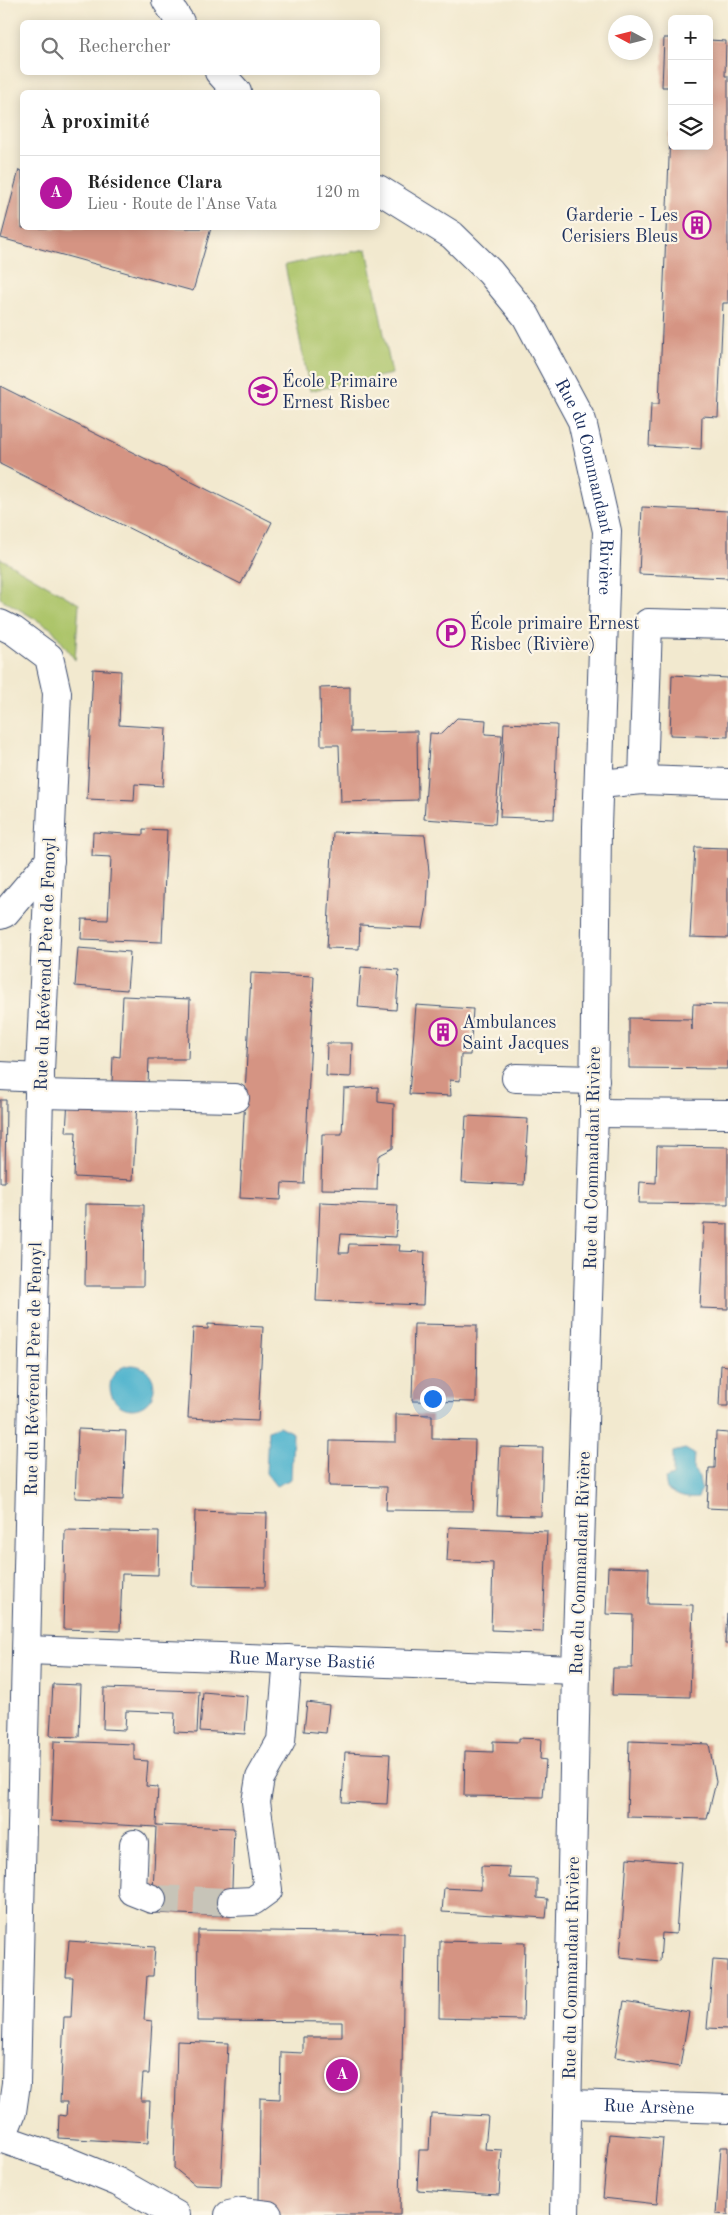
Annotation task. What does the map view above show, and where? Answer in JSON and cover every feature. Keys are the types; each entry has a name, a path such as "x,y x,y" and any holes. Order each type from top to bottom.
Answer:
{"street":[{"path":"166,0 179,20"},
{"path":"222,75 235,90"},
{"name":"Rue du Commandant Rivière","path":"380,190 452,235 490,272 526,316 582,421 607,531 599,784 595,1080 576,1670 569,2104 565,2215"},
{"path":"642,780 648,623 728,625"},
{"name":"Rue du Révérend Père de Fenoyl","path":"0,624 14,631 49,657 57,693 40,1086 16,2084 12,2112 1,2138"},
{"path":"599,784 642,780 728,784"},
{"path":"0,915 5,913 50,860"},
{"path":"0,1076 40,1086 235,1098"},
{"path":"516,1078 595,1080"},
{"path":"594,1113 728,1114"},
{"name":"Rue Maryse Bastié","path":"27,1650 576,1670"},
{"path":"232,1902 253,1901 268,1890 256,1802 260,1778 281,1740 288,1659"},
{"path":"134,1844 132,1891 152,1899"},
{"name":"Rue Arsène","path":"569,2104 728,2109"},
{"path":"1,2138 64,2160 118,2182 176,2215"},
{"path":"229,2215 242,2212 268,2215"}],"green space":[{"path":"367,249 392,374 310,391 285,265"},
{"path":"0,558 79,604 75,660 52,629 0,598"}],"water":[{"path":"128,1365 136,1365 148,1371 154,1387 148,1403 136,1409 128,1409 116,1403 110,1391 110,1383 116,1371"},
{"path":"279,1426 293,1433 291,1479 276,1486 266,1473 268,1431"},
{"path":"685,1449 694,1454 693,1469 699,1477 701,1489 698,1498 674,1494 667,1489 665,1479 673,1476 673,1452"}],"building":[{"path":"664,38 668,38 668,87 662,87"},
{"name":"Garderie - Les Cerisiers Bleus","path":"713,40 726,41 725,76 728,76 728,303 723,303 718,417 702,416 701,449 649,446 651,404 659,404 669,150 713,150"},
{"path":"19,170 20,230 210,230 193,291 1,238"},
{"path":"0,386 272,522 241,584 0,464"},
{"path":"642,507 728,511 728,578 639,574"},
{"path":"93,669 121,671 119,725 166,728 163,786 135,784 134,801 87,799"},
{"path":"672,675 728,678 728,737 670,735"},
{"path":"350,687 350,732 417,731 418,800 341,802 339,745 321,745 320,688"},
{"path":"457,718 486,720 485,734 502,735 495,824 424,819 430,733 441,734"},
{"path":"504,723 557,725 554,819 500,817"},
{"path":"143,829 167,830 162,942 81,939 82,919 108,920 111,857 92,856 93,832 143,835"},
{"path":"333,832 425,835 429,872 427,907 423,928 360,925 359,949 327,948"},
{"path":"695,847 728,848 728,938 690,937"},
{"path":"78,948 130,952 127,990 75,986"},
{"path":"361,967 399,970 396,1010 358,1007"},
{"path":"251,973 314,976 304,1184 282,1183 281,1200 240,1198"},
{"path":"123,996 190,999 188,1059 149,1059 148,1085 112,1083 113,1056 120,1057"},
{"path":"693,1004 728,1005 728,1069 629,1068 629,1018 691,1019 692,1030"},
{"name":"Ambulances Saint Jacques","path":"416,1005 473,1009 470,1055 461,1055 460,1081 450,1080 451,1096 409,1094"},
{"path":"327,1043 352,1043 351,1077 326,1076"},
{"path":"378,1087 378,1102 394,1104 393,1148 378,1156 377,1190 321,1189 322,1134 342,1134 344,1089"},
{"path":"68,1099 137,1102 133,1180 74,1177 76,1132 66,1132"},
{"path":"0,1100 6,1100 5,1182 0,1182"},
{"path":"466,1116 528,1119 524,1185 462,1182"},
{"path":"657,1146 728,1147 728,1204 639,1203 640,1182 656,1183"},
{"path":"320,1202 398,1205 396,1237 341,1234 339,1253 348,1253 349,1244 400,1245 399,1251 425,1252 423,1305 316,1301"},
{"path":"86,1204 144,1205 143,1286 85,1286"},
{"path":"704,1223 728,1224 728,1309 700,1308"},
{"path":"208,1324 263,1327 258,1421 188,1418 193,1328 208,1329"},
{"path":"414,1324 477,1325 476,1402 412,1401"},
{"path":"721,1365 728,1366 728,1406 719,1406"},
{"path":"396,1414 432,1415 432,1439 475,1440 473,1511 386,1510 387,1487 329,1486 330,1441 396,1442"},
{"path":"78,1429 126,1431 123,1500 75,1498"},
{"path":"716,1432 728,1433 728,1509 707,1508 709,1468 715,1468"},
{"path":"500,1447 543,1448 541,1516 497,1515"},
{"path":"195,1511 267,1513 265,1587 193,1586"},
{"path":"449,1527 547,1531 543,1632 491,1630 493,1563 447,1561"},
{"path":"65,1530 159,1532 158,1575 122,1574 120,1631 63,1629"},
{"path":"608,1567 649,1568 648,1604 693,1605 690,1697 612,1695 613,1668 632,1668 633,1615 606,1614"},
{"path":"727,1614 728,1644 725,1644"},
{"path":"53,1684 81,1685 79,1737 50,1736"},
{"path":"104,1688 199,1691 197,1733 174,1732 175,1713 126,1711 125,1730 103,1729"},
{"path":"203,1692 248,1696 245,1734 200,1731"},
{"path":"307,1702 329,1705 326,1733 304,1731"},
{"path":"519,1738 541,1739 540,1759 546,1760 543,1797 464,1796 465,1751 493,1752 493,1741 519,1742"},
{"path":"54,1741 134,1744 134,1760 148,1761 146,1786 158,1787 156,1825 234,1828 231,1916 152,1913 156,1827 51,1821"},
{"path":"629,1741 709,1744 716,1782 707,1819 627,1817"},
{"path":"345,1752 390,1754 387,1804 342,1802"},
{"path":"627,1858 681,1862 676,1934 662,1933 660,1961 620,1957"},
{"path":"481,1866 510,1867 509,1878 537,1879 537,1898 548,1899 546,1918 442,1912 444,1888 481,1890"},
{"path":"198,1930 404,1933 400,2215 275,2215 259,2203 260,2098 280,2099 281,2052 303,2053 303,2037 342,2037 342,2022 197,2021"},
{"path":"69,1941 155,1947 153,1976 147,1976 144,2020 152,2021 149,2074 143,2074 141,2101 150,2101 148,2143 58,2138 59,2115 66,2116 67,2102 60,2102 64,2017 71,2017 73,1977 66,1977"},
{"path":"440,1941 525,1943 523,2020 439,2018"},
{"path":"713,1960 728,1961 728,2029 707,2028"},
{"path":"624,2001 689,2012 680,2067 615,2057"},
{"path":"177,2041 228,2043 221,2186 195,2185 174,2168"},
{"path":"431,2113 488,2116 485,2149 502,2150 499,2195 417,2190 419,2150 429,2150"},
{"path":"609,2134 663,2138 657,2204 603,2198"},
{"path":"721,2147 728,2147 728,2215 716,2214"}],"tunnel":[{"path":"152,1899 231,1902"}],"place":[{"name":"Garderie - Les Cerisiers Bleus","path":"697,225"},
{"name":"École Primaire Ernest Risbec","path":"263,391"},
{"name":"École primaire Ernest Risbec (Rivière)","path":"451,633"},
{"name":"Ambulances Saint Jacques","path":"443,1032"},
{"name":"Résidence Clara","path":"342,2075"}]}
